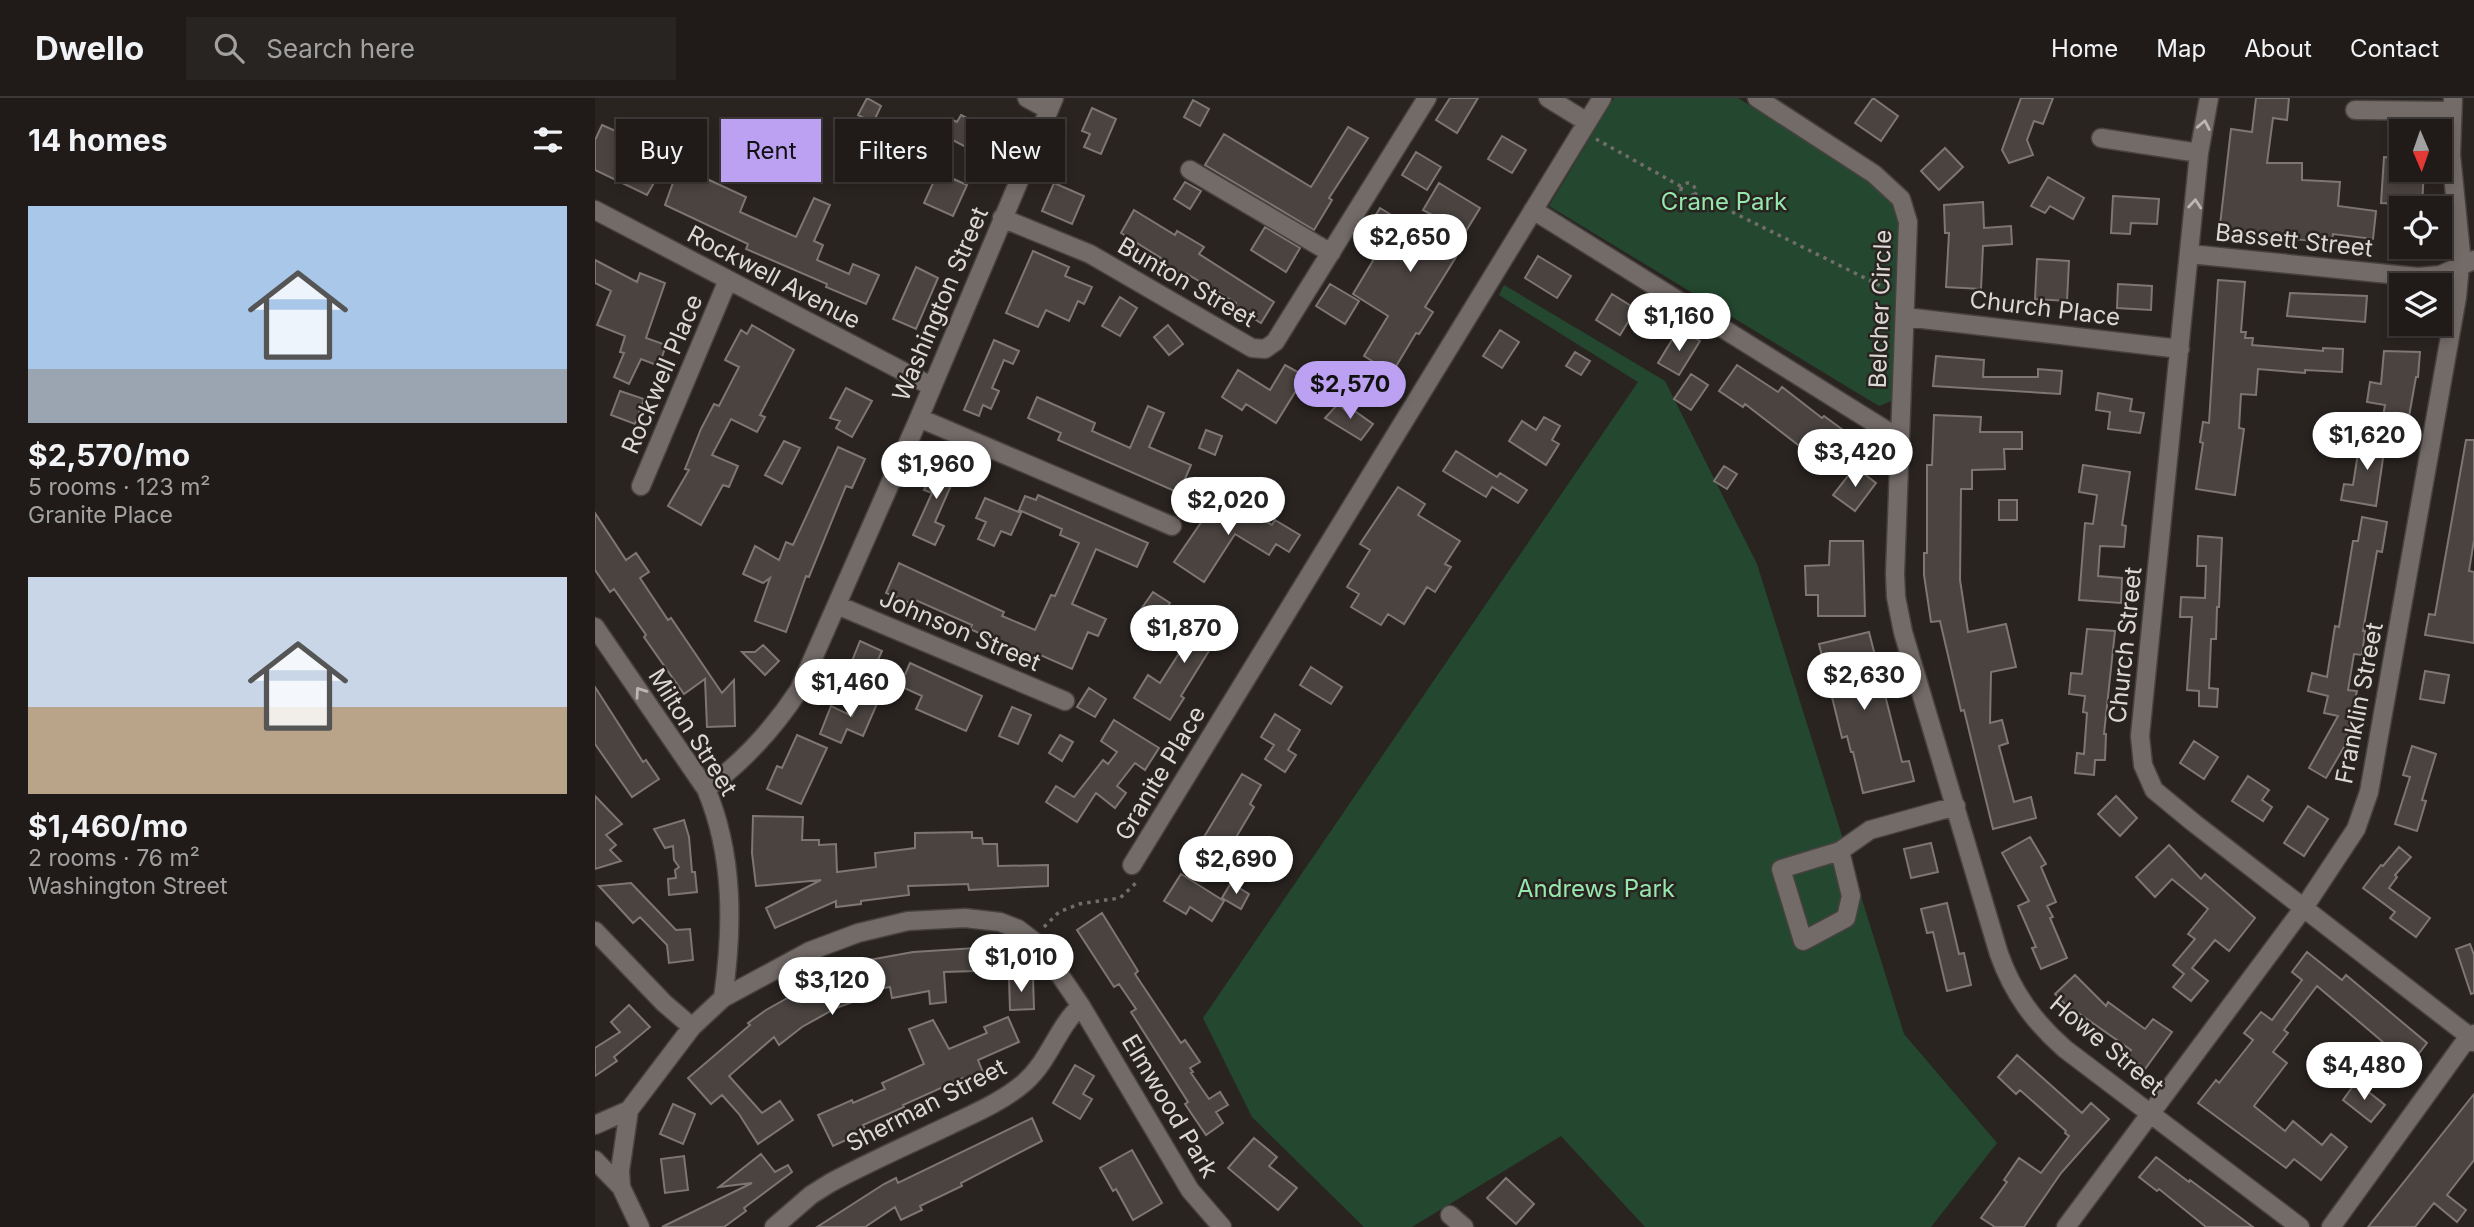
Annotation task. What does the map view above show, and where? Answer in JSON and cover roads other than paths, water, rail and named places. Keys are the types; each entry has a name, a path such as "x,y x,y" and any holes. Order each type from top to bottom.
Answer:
{"street":[{"path":"1027,98 1052,104"},
{"name":"Bunton Street","path":"1002,218 1090,254 1216,328 1258,350 1265,349 1273,344 1427,98"},
{"path":"1548,98 1587,122"},
{"name":"Granite Place","path":"1136,871 1602,98"},
{"name":"Belcher Circle","path":"1757,98 1874,174 1901,198 1908,222 1896,597 1903,632 1955,803"},
{"name":"Church Street","path":"2209,98 2199,153 2140,736 2143,765 2154,790 2472,1037"},
{"name":"Washington Street","path":"706,789 747,755 799,690 919,418 1052,104"},
{"path":"2355,110 2453,104"},
{"name":"Franklin Street","path":"2066,1227 2305,906 2356,829 2369,792 2457,297 2467,264 2451,156 2453,104"},
{"path":"2101,138 2199,153"},
{"path":"1190,170 1331,253"},
{"name":"Rockwell Avenue","path":"595,210 931,386"},
{"path":"1533,210 1900,439"},
{"name":"Bassett Street","path":"2190,254 2418,277 2440,275 2467,264"},
{"name":"Rockwell Place","path":"641,486 728,280"},
{"name":"Church Place","path":"1905,308 2180,349"},
{"path":"919,418 1172,526"},
{"name":"Johnson Street","path":"837,605 1065,701"},
{"name":"Milton Street","path":"595,627 706,789 717,817 726,858 729,908 729,948 723,998"},
{"path":"1840,852 1851,896 1846,918 1803,941 1781,869 1840,852 1870,830 1955,803"},
{"name":"Howe Street","path":"1955,803 1999,954 2021,1003 2045,1032 2300,1227"},
{"name":"Elmwood Park","path":"629,1110 692,1027 723,998 810,951 858,933 908,921 965,918 1000,922 1027,935 1047,956 1081,1006 1190,1190 1222,1227"},
{"path":"595,931 664,1003 692,1027"},
{"name":"Sherman Street","path":"774,1227 811,1195 830,1183 965,1118 1016,1089 1041,1065 1070,1018 1081,1006"},
{"path":"2331,1227 2472,1037"},
{"path":"595,1125 629,1110"},
{"path":"621,1187 620,1171 629,1110"},
{"path":"595,1160 621,1187 640,1227"}],"park label":[{"name":"Crane Park","path":"1724,201"},
{"name":"Andrews Park","path":"1596,888"}]}
